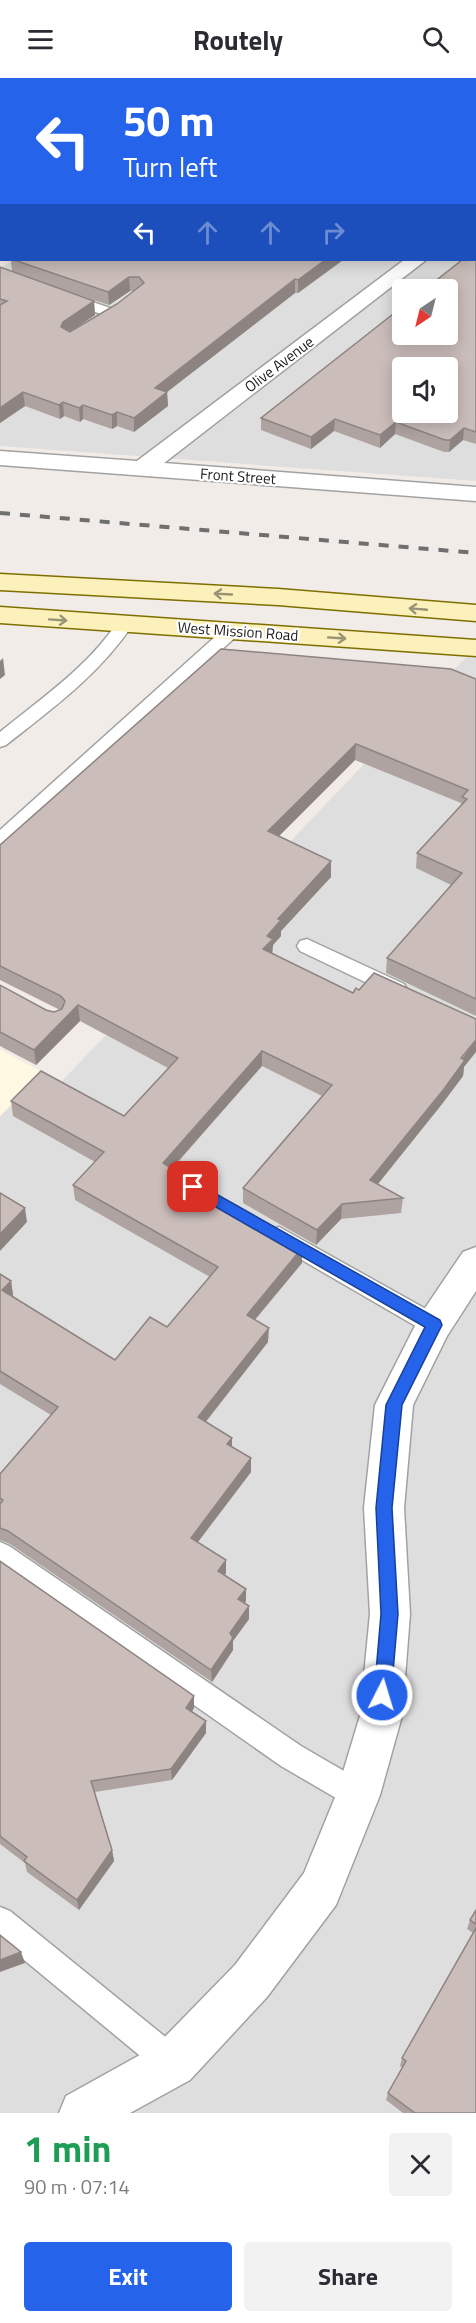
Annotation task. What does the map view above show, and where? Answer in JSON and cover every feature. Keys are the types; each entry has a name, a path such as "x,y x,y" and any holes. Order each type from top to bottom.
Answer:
{"main road":[{"name":"West Mission Road","path":"0,582 278,597 476,613"},
{"name":"West Mission Road","path":"0,615 476,648"}],"street":[{"name":"Olive Avenue","path":"142,469 415,261"},
{"name":"Front Street","path":"0,458 476,494"},
{"path":"83,2113 173,2063 251,1981 320,1889 358,1795 381,1716 390,1614 384,1508 394,1405 434,1325 476,1262"}],"lane":[{"path":"55,293 115,310 79,334"},
{"path":"0,741 88,669 116,640 125,624"},
{"path":"0,840 232,630"},
{"path":"307,946 413,996"},
{"path":"264,1228 434,1325"},
{"path":"0,1554 291,1756 358,1795"},
{"path":"0,1921 173,2063"}],"shaded area":[{"path":"12,261 476,261 476,481 0,446 0,268"},
{"path":"466,657 476,658 476,2113 0,2113 0,1116 43,1073 62,1081"},
{"path":"0,1049 43,1073 0,1116"}],"building":[{"path":"17,261 324,261 298,280 295,279 155,388 167,392 134,418 117,412 112,415 83,405 79,408 63,402 59,405 23,392 0,408 0,305 7,301 0,299 0,267 94,301 63,322 61,327 70,332 117,304 144,283 139,277 129,277 108,292"},
{"path":"461,261 476,261 476,432 464,428 450,440 445,440 399,423 458,423 458,357 392,357 392,423 395,423 380,435 335,419 311,437 261,418 392,315 392,345 458,345 458,279 438,279"},
{"path":"221,649 451,669 476,679 476,999 387,958 462,873 417,853 467,799 462,797 468,790 356,744 268,831 331,861 278,919 281,920 267,936 273,939 263,949 353,993 356,988 359,990 374,973 476,1019 476,1040 461,1058 465,1060 444,1089 370,1180 403,1198 342,1204 317,1230 243,1188 332,1085 262,1051 163,1163 179,1173 183,1180 302,1248 247,1315 269,1328 198,1417 232,1438 227,1444 251,1458 191,1538 226,1560 218,1571 246,1589 238,1599 249,1606 230,1633 233,1638 211,1670 8,1531 0,1528 0,1504 3,1500 0,1498 0,1474 58,1407 0,1371 0,1274 11,1281 2,1290 115,1360 150,1317 167,1327 218,1267 73,1185 104,1152 11,1101 41,1071 124,1116 178,1058 78,1005 34,1050 0,1032 0,985 54,1012 62,1009 65,1001 61,996 0,966 0,845"},
{"path":"0,1193 25,1208 0,1234"},
{"path":"0,1561 194,1696 186,1708 206,1721 171,1769 91,1781 112,1850 77,1900 24,1861 27,1857 0,1836"},
{"path":"476,1910 476,1924 470,1920"},
{"path":"476,1928 476,2113 415,2113 388,2093 406,2061 402,2058"},
{"path":"0,1935 21,1952 0,1960"}],"railway":[{"path":"0,513 476,553"}],"route":[{"path":"193,1187 434,1325 394,1405 384,1508 390,1614 382,1695"}]}
